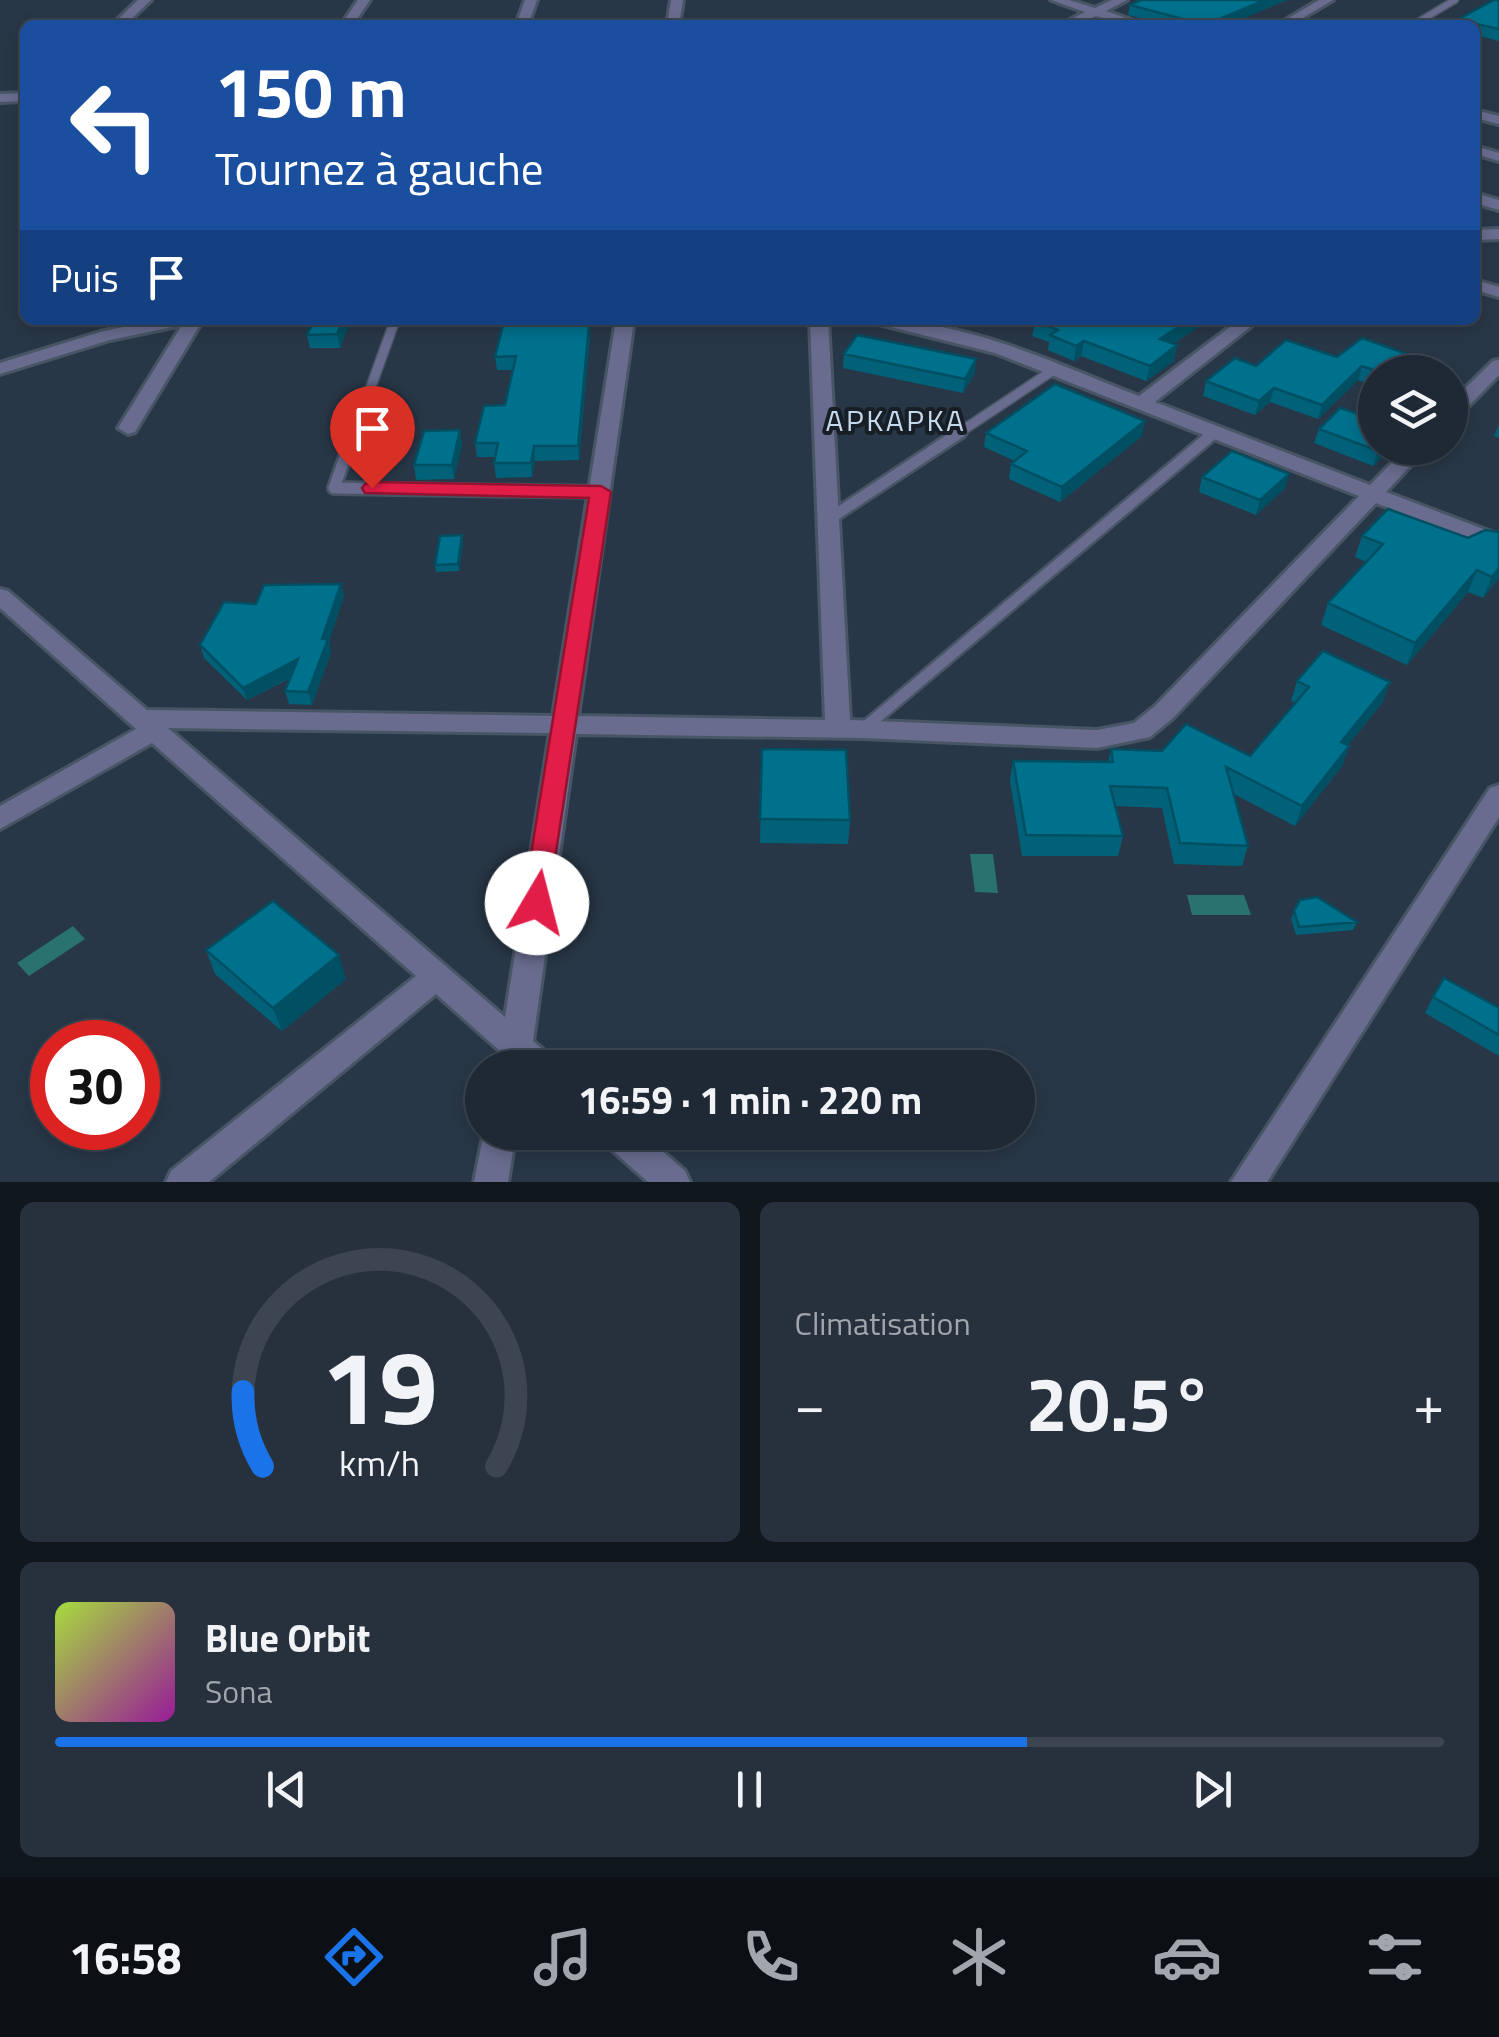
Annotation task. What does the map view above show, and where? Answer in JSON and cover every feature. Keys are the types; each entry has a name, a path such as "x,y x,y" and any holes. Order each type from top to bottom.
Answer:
{"street":[{"path":"123,20 145,0"},
{"path":"1057,0 1123,20"},
{"path":"1078,20 1121,0"},
{"path":"1291,20 1327,0"},
{"path":"0,369 106,336 158,325"},
{"path":"128,428 191,325"},
{"path":"516,1050 624,325"},
{"path":"819,325 829,520 850,729"},
{"path":"926,325 968,330 1054,369 1499,543"},
{"path":"1142,403 1238,325"},
{"path":"1468,396 1499,365"},
{"path":"0,819 148,724 562,724 850,729 1097,739 1141,731 1164,712 1400,465"},
{"path":"0,596 437,976 508,1050"},
{"path":"1248,1182 1499,795"},
{"path":"182,1182 437,976"},
{"path":"491,1182 497,1150"},
{"path":"637,1150 673,1182"}],"lane":[{"path":"1421,20 1456,0"},
{"path":"393,325 334,488 601,492"},
{"path":"829,520 1054,369"},
{"path":"850,729 1215,432"}],"shaded area":[{"path":"970,854 993,854 998,893 975,892"},
{"path":"1187,895 1244,895 1251,915 1192,915"},
{"path":"73,926 85,939 29,976 17,963"}],"building":[{"path":"1141,0 1265,0 1217,20 1186,20 1130,5"},
{"path":"1499,0 1499,29 1480,25 1480,20 1457,20"},
{"path":"312,325 341,325 337,334 307,335"},
{"path":"503,325 589,325 578,446 534,446 531,463 494,463 498,443 475,443 484,406 505,405 516,356 495,357"},
{"path":"1045,325 1181,325 1160,339 1177,345 1150,366 1084,341 1076,346 1050,335 1058,330"},
{"path":"857,335 976,359 965,379 844,354"},
{"path":"1362,338 1409,355 1358,355 1358,370 1322,405 1274,388 1259,401 1206,381 1235,358 1256,366 1286,340 1337,357"},
{"path":"1055,384 1145,421 1062,487 1011,464 1027,451 986,433"},
{"path":"1340,408 1358,414 1358,444 1319,429"},
{"path":"460,430 452,465 414,465 424,431"},
{"path":"1232,451 1289,474 1260,500 1202,477"},
{"path":"1388,509 1468,538 1485,530 1499,532 1499,568 1492,577 1477,570 1415,643 1328,603 1383,544 1362,536"},
{"path":"462,535 458,564 435,565 440,536"},
{"path":"341,584 322,639 328,639 308,692 285,691 298,659 243,688 200,645 224,602 256,604 264,585"},
{"path":"1323,651 1390,682 1341,742 1349,746 1302,806 1226,767 1248,846 1180,843 1167,788 1110,786 1123,836 1026,835 1013,761 1113,762 1111,749 1162,751 1186,724 1250,756 1309,687 1297,681"},
{"path":"762,749 846,750 850,820 760,819"},
{"path":"1317,897 1357,922 1299,927 1294,911 1300,900"},
{"path":"273,901 339,955 273,1008 206,950"},
{"path":"1444,978 1499,1008 1499,1035 1433,997"}],"district":[{"name":"APKAPKA","path":"896,420"}],"route":[{"path":"372,488 601,492 537,903"}]}
